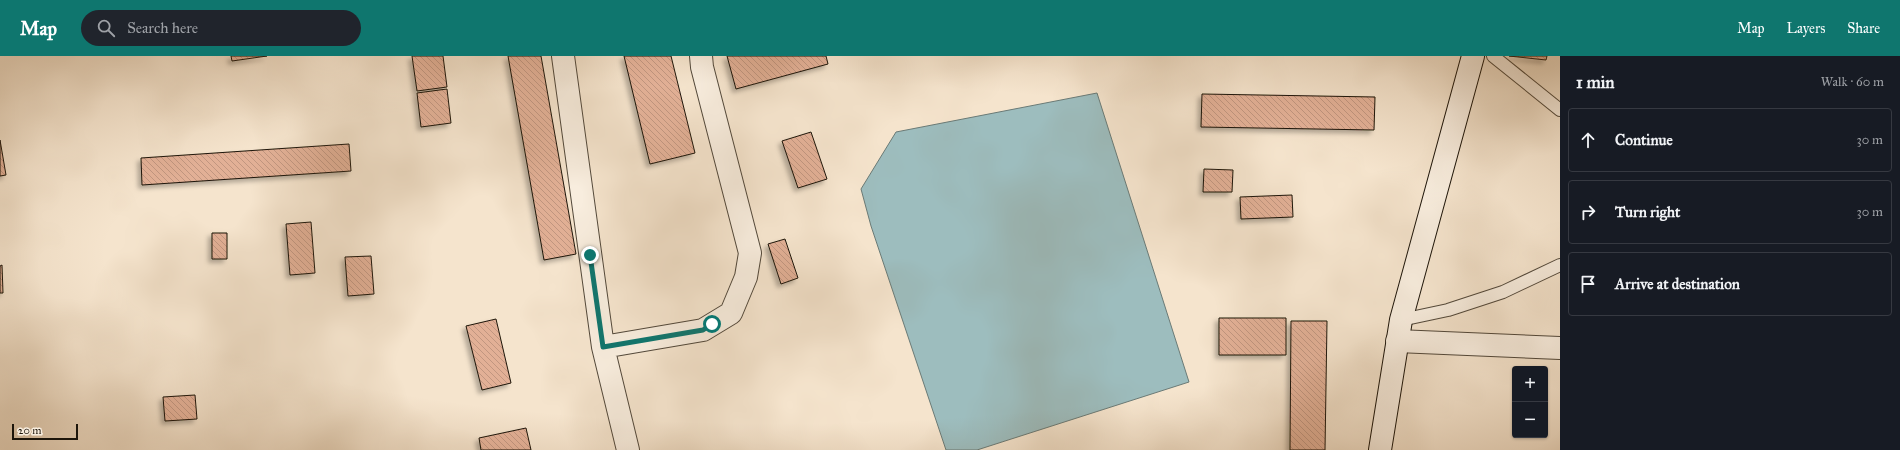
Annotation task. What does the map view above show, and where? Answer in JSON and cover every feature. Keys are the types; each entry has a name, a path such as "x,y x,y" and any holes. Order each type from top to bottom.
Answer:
{"street":[{"path":"563,56 603,347 628,450"},
{"path":"603,347 703,330 731,313 746,277 750,253 702,66 701,56"},
{"path":"1380,450 1401,320 1473,56"},
{"path":"1397,342 1560,348"}],"lane":[{"path":"1494,56 1560,110"},
{"path":"1401,320 1448,310 1503,292 1560,265"}],"water":[{"path":"1097,93 1189,382 977,450 946,450 871,226 861,189 896,132"}],"building":[{"path":"231,56 267,56 232,61"},
{"path":"412,56 443,56 447,87 417,91"},
{"path":"508,56 541,56 576,254 544,260"},
{"path":"624,56 671,56 695,153 650,164"},
{"path":"727,56 826,56 828,64 736,89"},
{"path":"1509,56 1547,56 1546,60"},
{"path":"447,89 451,123 421,127 417,93"},
{"path":"1202,94 1375,97 1374,130 1201,127"},
{"path":"811,132 827,179 798,188 782,141"},
{"path":"0,140 6,175 0,176"},
{"path":"349,144 351,171 142,185 141,158"},
{"path":"1204,169 1233,170 1232,192 1203,192"},
{"path":"1292,195 1293,217 1241,219 1240,197"},
{"path":"311,222 315,273 290,275 286,224"},
{"path":"212,233 227,233 227,259 212,259"},
{"path":"785,239 798,278 781,284 768,244"},
{"path":"371,256 374,294 348,296 345,257"},
{"path":"2,265 3,293 0,293 0,266"},
{"path":"1219,318 1286,318 1286,355 1219,355"},
{"path":"496,319 511,383 482,390 466,326"},
{"path":"1291,321 1327,321 1325,450 1290,450"},
{"path":"195,395 197,419 165,421 163,397"},
{"path":"526,428 531,450 481,450 479,438"}],"route":[{"path":"590,255 603,347 703,330 712,324"}]}
